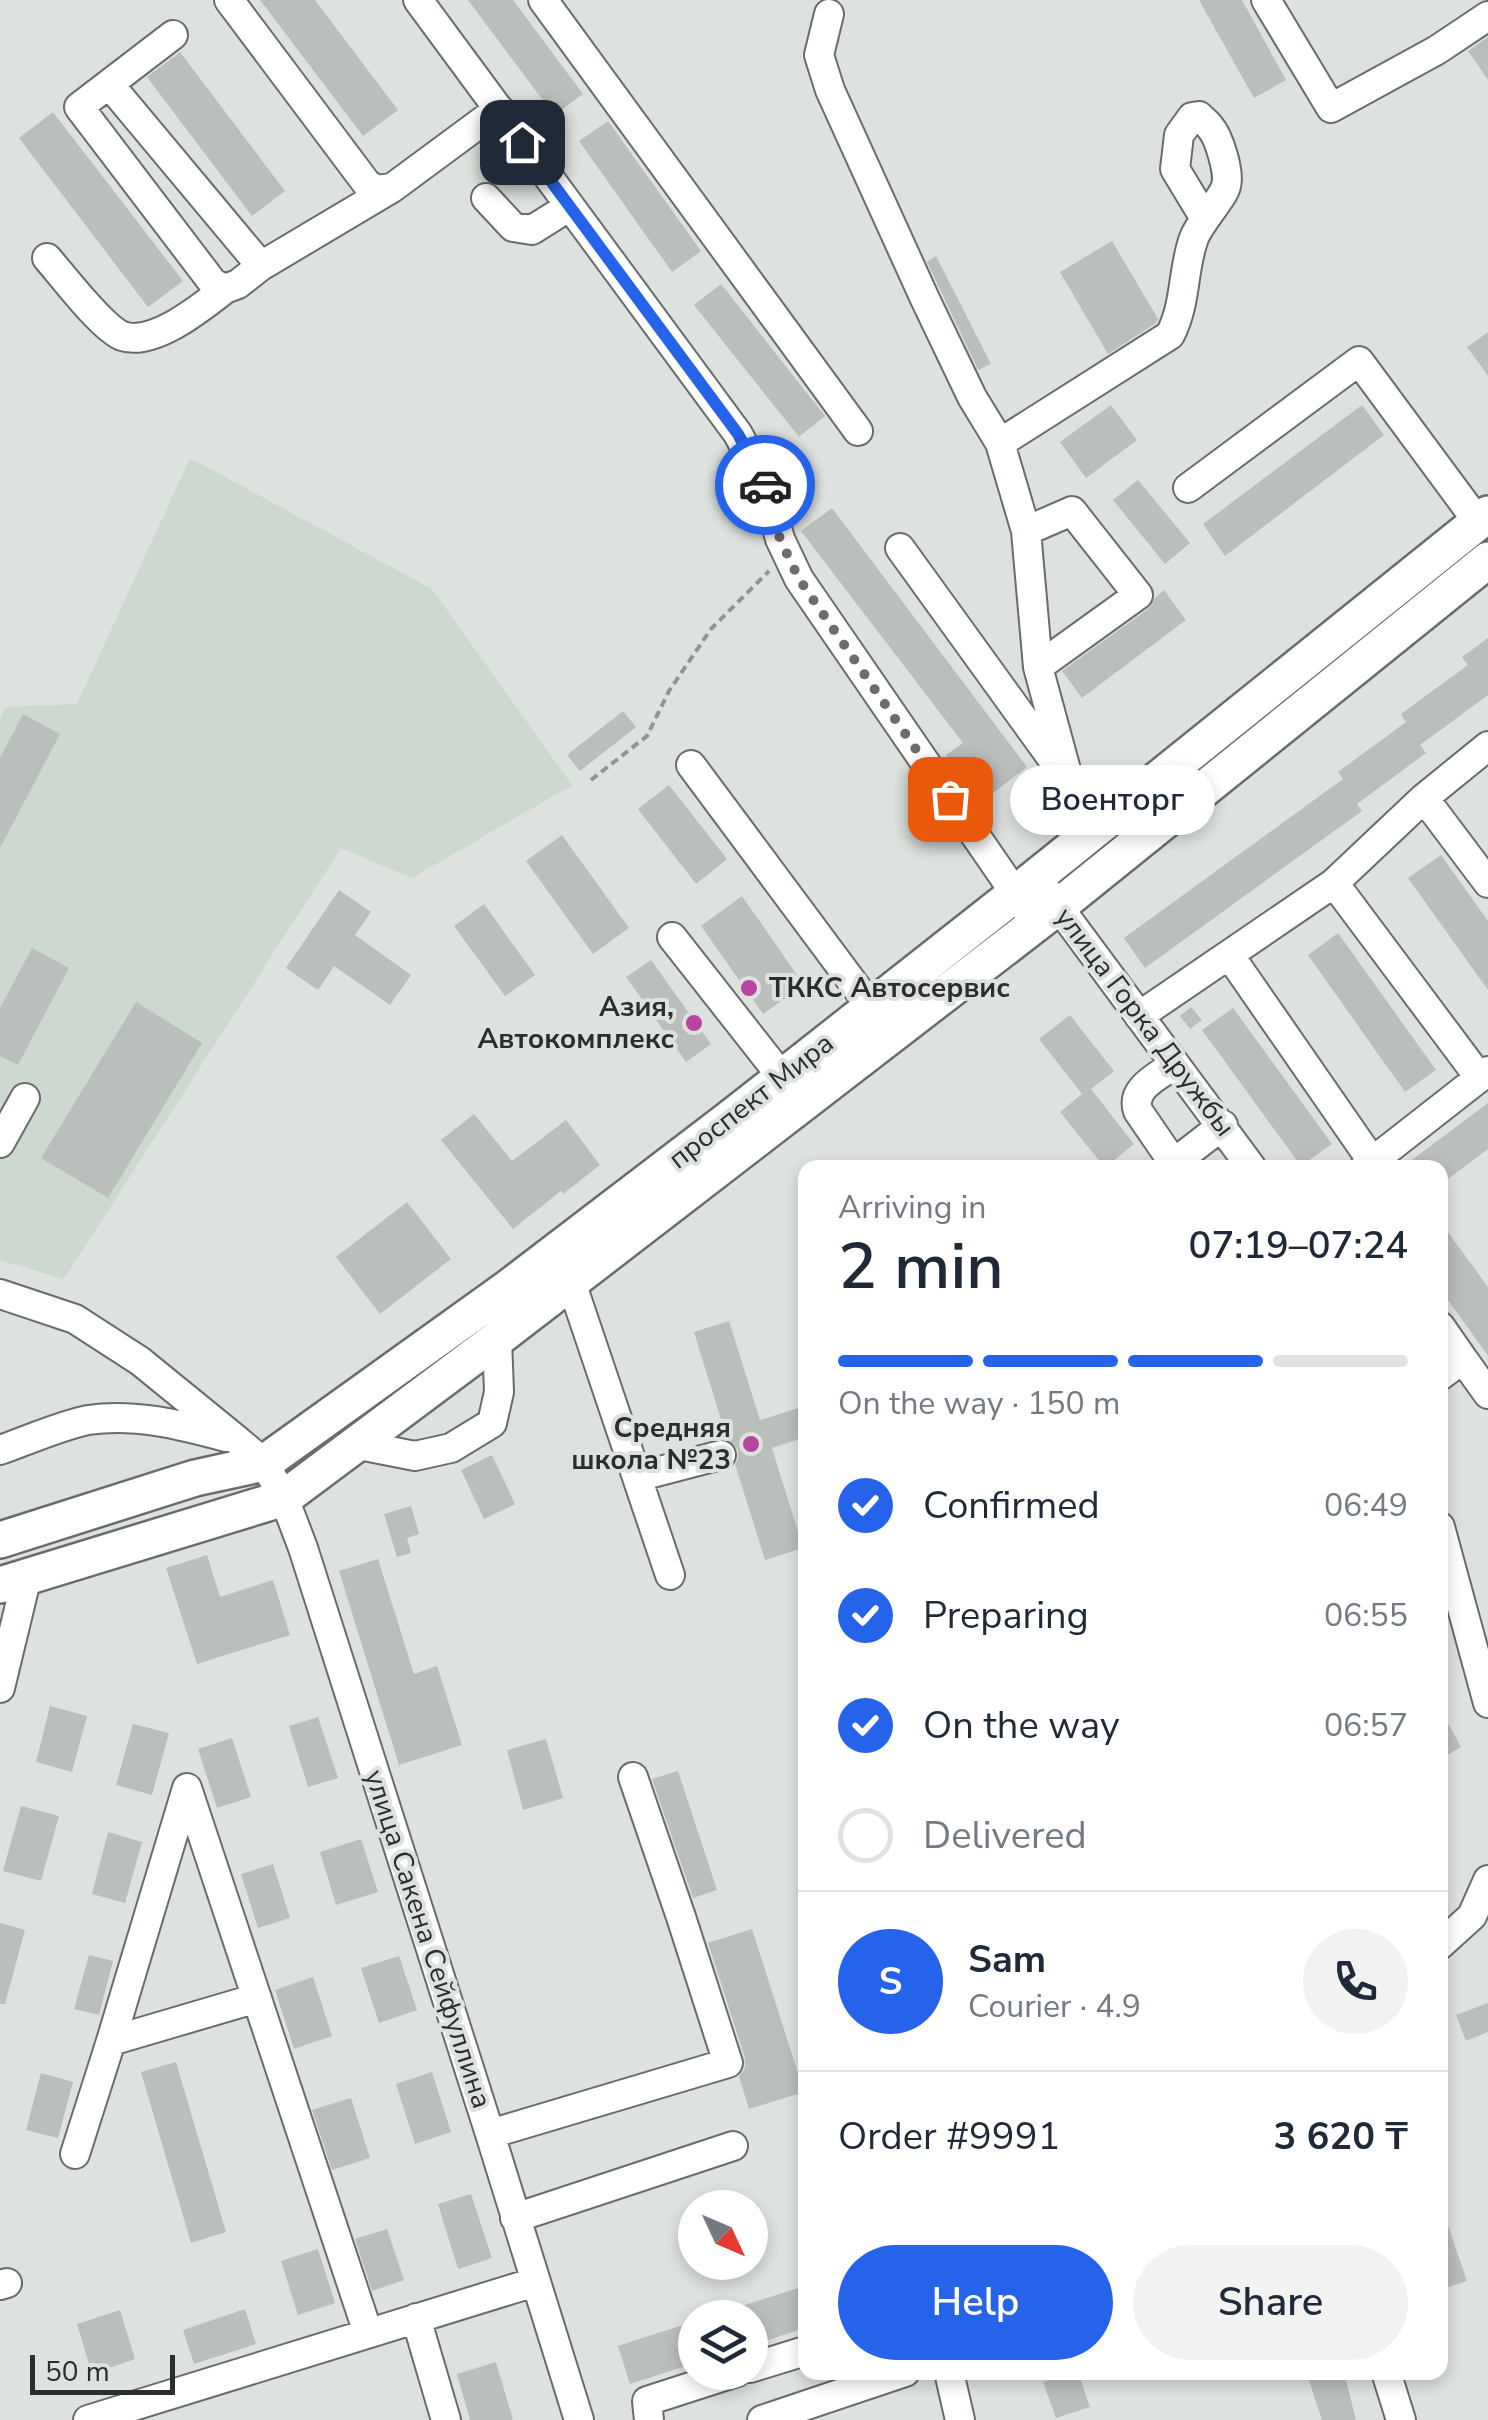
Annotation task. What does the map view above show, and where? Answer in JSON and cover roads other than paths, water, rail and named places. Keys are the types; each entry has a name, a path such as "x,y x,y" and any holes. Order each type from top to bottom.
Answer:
{"main road":[{"name":"проспект Мира","path":"0,1540 195,1478 264,1463 508,1288 782,1077 1483,518"},
{"name":"проспект Мира","path":"14,1580 284,1498 1048,915 1488,560"}],"street":[{"path":"229,0 367,184 377,190 392,188"},
{"name":"улица Горка Дружбы","path":"418,0 738,434 767,489 780,539 799,579 1048,915 1139,1016 1247,1160"},
{"path":"543,0 858,431"},
{"path":"1266,0 1331,108 1437,50 1488,16"},
{"path":"829,14 819,55 830,90 925,300 972,397 1000,444 1026,531 1038,667 1069,781"},
{"path":"173,35 79,107 213,284 225,289"},
{"path":"108,84 261,266"},
{"path":"47,258 110,329 134,338 167,329 261,266 392,188 499,109"},
{"path":"486,198 512,227 532,230 570,206"},
{"path":"1000,444 1170,335 1178,319 1193,240 1204,218"},
{"path":"1188,488 1360,362 1483,518"},
{"path":"1026,531 1072,511 1138,595 1038,667"},
{"path":"900,548 1103,823"},
{"path":"1139,1016 1334,883 1424,798 1488,746"},
{"path":"691,765 871,1007"},
{"path":"1424,798 1488,883"},
{"path":"1334,883 1483,1074 1373,1160"},
{"path":"672,937 782,1077"},
{"path":"1230,956 1365,1160"},
{"path":"1172,1160 1135,1101 1138,1091 1175,1064"},
{"path":"0,1143 25,1098"},
{"path":"1183,1160 1223,1125"},
{"path":"571,1282 670,1574"},
{"name":"улица Сакена Сейфуллина","path":"0,1294 74,1319 140,1360 264,1463 284,1498 579,2420"},
{"path":"354,1444 414,1456 451,1448 492,1422 499,1392 497,1339"},
{"path":"1451,1368 1488,1394"},
{"path":"0,1450 86,1420 129,1418 182,1425 237,1440"},
{"path":"637,1478 721,1455"},
{"path":"0,1688 14,1580"},
{"path":"1450,1611 1488,1703"},
{"path":"490,2134 728,2063 633,1776"},
{"path":"74,2154 187,1788 368,2333"},
{"path":"1448,1938 1472,1916 1487,1887"},
{"path":"111,2042 257,1998"},
{"path":"515,2218 733,2146"},
{"path":"103,2418 535,2282"},
{"path":"416,2318 446,2420"},
{"path":"768,2362 798,2353"},
{"path":"762,2420 874,2380"},
{"path":"951,2380 960,2420"},
{"path":"1388,2380 1401,2420"},
{"path":"649,2420 647,2401 681,2390"}],"place":[{"name":"Военторг","path":"950,799"},
{"name":"ТККС Автосервис","path":"749,988"},
{"name":"Азия, Автокомплекс","path":"694,1023"},
{"name":"Средняя школа №23","path":"751,1444"}]}
